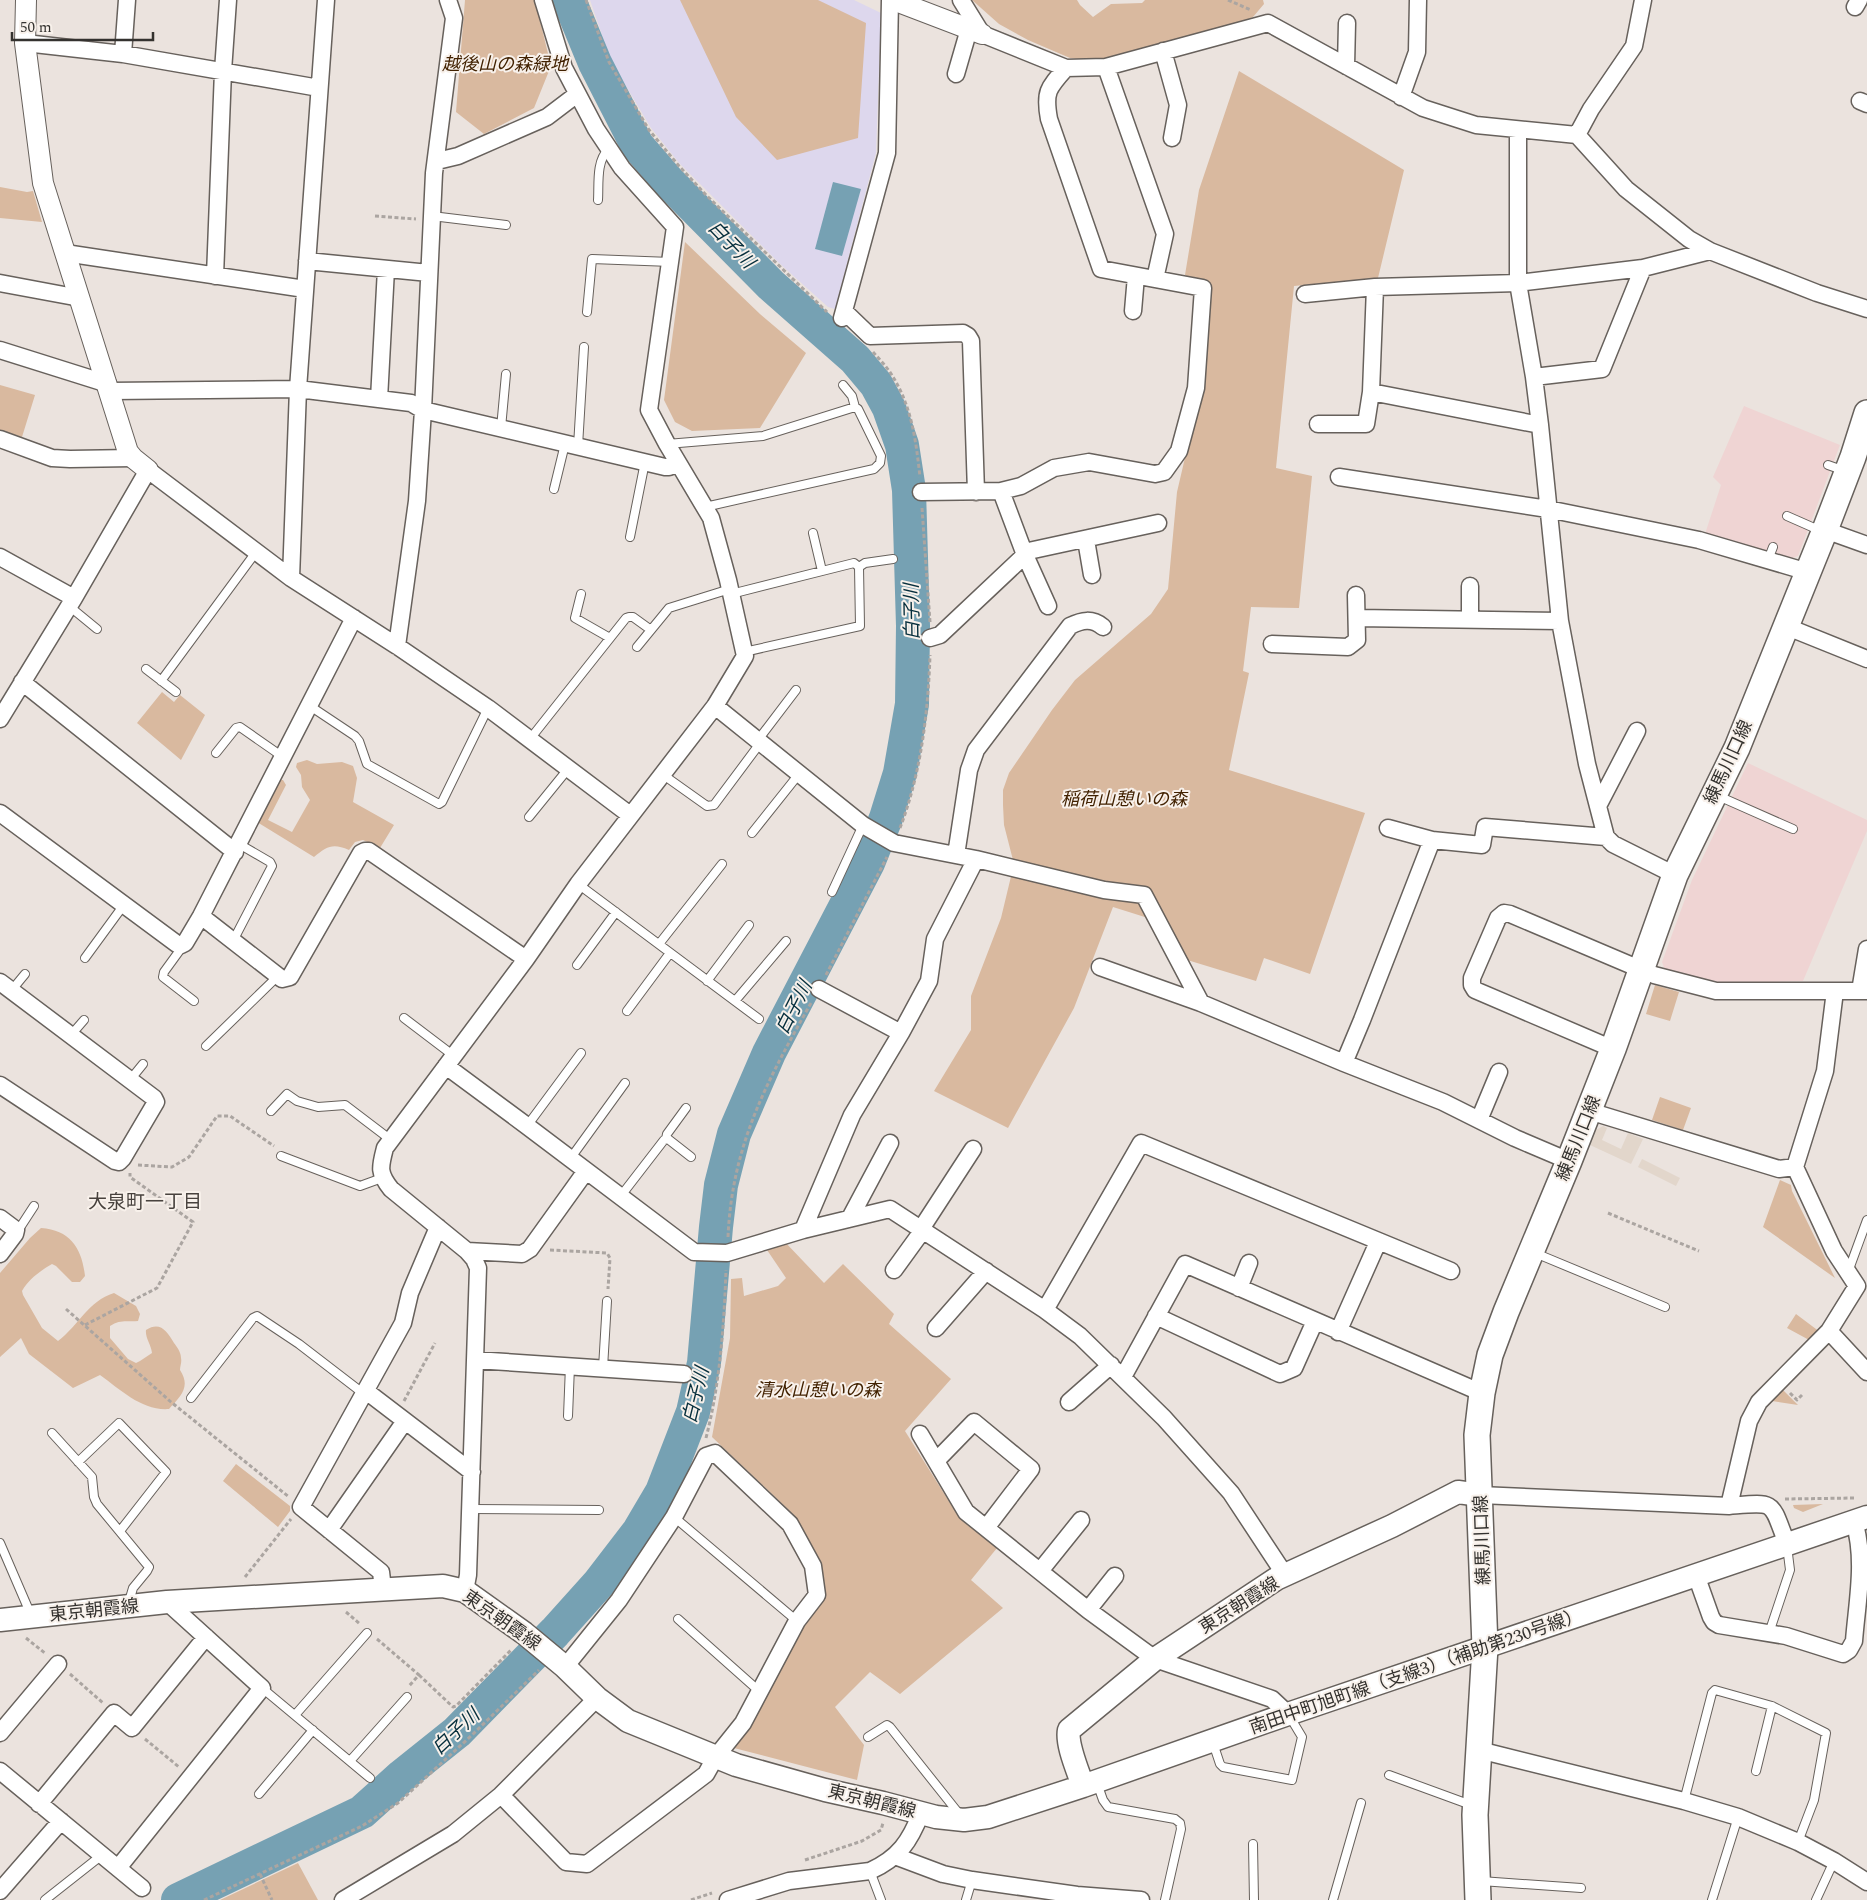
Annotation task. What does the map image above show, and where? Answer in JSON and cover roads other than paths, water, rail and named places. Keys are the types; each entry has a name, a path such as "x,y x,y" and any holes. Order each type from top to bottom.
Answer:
{"main road":[{"name":"練馬川口線","path":"1478,1890 1475,1806 1485,1648 1477,1435 1482,1393 1494,1347 1613,1049 1675,875 1737,748 1825,530 1837,468 1867,413"},
{"name":"東京朝霞線","path":"1089,1783 1069,1744 1068,1736 1070,1730 1155,1659 1285,1575 1392,1526 1458,1492 1480,1495"},
{"name":"南田中町旭町線（支線3）（補助第230号線）","path":"964,1820 988,1817 1485,1648 1787,1544 1860,1512"},
{"name":"東京朝霞線","path":"0,1620 167,1602 443,1586 465,1591 525,1634 556,1659 596,1698 628,1721 715,1758 825,1790 947,1819 964,1820"}],"street":[{"path":"26,0 25,43 43,183 128,452 140,464 291,578 397,646 488,708 630,815"},
{"path":"123,54 127,0"},
{"path":"215,276 223,71 228,0"},
{"path":"291,578 298,389 326,0"},
{"path":"397,646 416,501 423,410 434,174 454,18 448,0"},
{"path":"465,1591 468,1575 471,1509 478,1268 474,1259 467,1251 390,1189 382,1178 380,1166 385,1148 526,959 578,884 715,706 745,656 711,518 650,413 649,406 675,227 608,150 576,95 564,68 543,0"},
{"path":"976,492 971,341 968,336 963,333 870,336 843,315 887,153 892,0 1066,68 1106,67 1268,23 1423,108 1476,125 1577,135 1626,189 1690,239 1710,251 1817,294 1867,309"},
{"path":"956,74 975,31 961,0"},
{"path":"1402,97 1417,52 1418,0"},
{"path":"1577,135 1591,109 1634,46 1643,0"},
{"path":"1346,66 1347,23"},
{"path":"25,43 123,54 319,88"},
{"path":"1163,51 1178,105 1172,138"},
{"path":"1106,67 1165,234 1155,279"},
{"path":"921,492 1001,492 1022,486 1054,468 1089,462 1155,474 1164,472 1179,451 1196,388 1203,288 1101,270 1049,118 1045,100 1051,85 1066,68"},
{"path":"437,161 458,156 547,116 576,95"},
{"path":"1518,130 1518,283 1540,425 1560,621 1588,764 1606,837 1613,844 1675,875"},
{"path":"1305,294 1375,287 1518,283 1643,268 1710,251"},
{"path":"65,253 305,288"},
{"path":"307,261 429,273"},
{"path":"1534,377 1602,369 1643,268"},
{"path":"379,399 386,269"},
{"path":"1133,311 1136,276"},
{"path":"0,283 80,298"},
{"path":"1318,424 1366,424 1371,392 1375,287"},
{"path":"0,350 109,388 298,389 411,403 423,410 645,462 669,467 678,463"},
{"path":"1371,392 1540,425"},
{"path":"0,439 52,458 140,464"},
{"path":"0,719 72,602 140,464"},
{"path":"1339,477 1548,509 1771,553 1808,572"},
{"path":"1001,492 1024,554 1048,606"},
{"path":"930,638 940,635 1024,554 1158,523"},
{"path":"1825,530 1867,545"},
{"path":"1086,540 1092,575"},
{"path":"0,557 72,602"},
{"path":"1470,586 1470,620"},
{"path":"1272,644 1348,647 1357,640 1356,595"},
{"path":"0,813 124,906 181,945 185,943 237,848 354,618"},
{"path":"1357,618 1560,621"},
{"path":"956,855 968,770 976,750 1070,626 1079,621 1090,620 1103,627"},
{"path":"1785,626 1867,659"},
{"path":"22,682 237,848"},
{"path":"715,706 864,826 890,841 976,859 1104,890 1144,895 1201,1003"},
{"path":"1599,804 1637,731"},
{"path":"1388,828 1432,840 1482,845 1485,827 1606,837"},
{"path":"1344,1063 1432,840"},
{"path":"201,916 282,979 290,977 361,853 365,850 526,959"},
{"path":"803,1230 852,1115 901,1033 929,981 935,939 976,859"},
{"path":"1613,1049 1475,990 1472,985 1472,978 1498,918 1504,913 1658,976 1716,991 1864,991 1867,949"},
{"path":"1100,967 1201,1003 1344,1063 1434,1098 1515,1138 1569,1161"},
{"path":"0,1085 115,1162 119,1162 132,1143 156,1102 154,1098 6,986"},
{"path":"818,989 901,1033"},
{"path":"1730,1506 1749,1421 1759,1402 1829,1331 1857,1282 1834,1251 1795,1168 1825,1071 1835,991"},
{"path":"450,1061 527,1126 694,1252 725,1253 803,1230 890,1209 1045,1310 1080,1336 1164,1418 1231,1493 1285,1575"},
{"path":"1478,1120 1500,1072"},
{"path":"1589,1111 1779,1169 1795,1168"},
{"path":"850,1218 890,1143"},
{"path":"1045,1310 1142,1143 1451,1271"},
{"path":"894,1270 922,1230 973,1149"},
{"path":"467,1251 522,1254 532,1246 586,1171"},
{"path":"0,1218 16,1230 0,1254"},
{"path":"383,1589 381,1572 301,1507 403,1323 410,1293 438,1227"},
{"path":"1338,1332 1378,1242"},
{"path":"1239,1288 1249,1262"},
{"path":"1123,1377 1185,1264 1482,1393"},
{"path":"936,1328 986,1272"},
{"path":"1156,1316 1280,1374 1294,1368 1315,1322"},
{"path":"1829,1331 1867,1372"},
{"path":"476,1360 684,1374"},
{"path":"1069,1402 1111,1365"},
{"path":"365,1392 472,1472"},
{"path":"329,1530 401,1418"},
{"path":"936,1461 974,1422 1031,1469 986,1528"},
{"path":"920,1434 966,1512 1088,1610 1155,1659 1272,1699 1288,1714"},
{"path":"501,1795 566,1862 587,1864 706,1774 715,1758 743,1723 797,1621 817,1596 814,1566 790,1524 715,1453 706,1456 674,1517 619,1600 556,1659"},
{"path":"1480,1495 1730,1506 1764,1503 1771,1506 1774,1511 1787,1544"},
{"path":"1696,1575 1710,1617 1719,1625 1786,1636 1843,1654 1849,1650 1854,1642 1860,1556 1860,1512"},
{"path":"1040,1571 1081,1520"},
{"path":"1088,1610 1115,1576"},
{"path":"118,1868 262,1688 167,1602"},
{"path":"40,1804 114,1713 132,1728 206,1637"},
{"path":"0,1734 58,1664"},
{"path":"343,1900 453,1834 501,1795 596,1698"},
{"path":"1479,1750 1684,1801 1738,1817 1798,1842 1834,1861 1867,1882"},
{"path":"2,1777 40,1804 142,1888"},
{"path":"731,1900 789,1881 870,1871 880,1867 895,1856 911,1837 921,1813"},
{"path":"0,1891 60,1821"},
{"path":"895,1856 943,1874 972,1880 1076,1897 1141,1900"}],"lane":[{"path":"598,200 601,161 608,150"},
{"path":"432,218 506,225"},
{"path":"588,312 592,259 671,262"},
{"path":"554,489 572,445 584,347"},
{"path":"501,428 506,374"},
{"path":"704,506 874,468 880,463 881,456 858,409 855,407 852,396 843,385"},
{"path":"667,444 763,436 855,407"},
{"path":"630,537 645,462"},
{"path":"1786,516 1812,527 1825,530"},
{"path":"813,533 822,571"},
{"path":"161,680 256,551"},
{"path":"859,567 865,563 893,559"},
{"path":"637,647 670,608 854,563 859,567"},
{"path":"744,652 860,626 859,567"},
{"path":"581,594 575,618 610,638"},
{"path":"72,602 97,629"},
{"path":"530,739 610,638 629,617 651,630"},
{"path":"146,669 176,692"},
{"path":"662,774 707,806 714,805 796,690"},
{"path":"310,706 358,738 366,761 370,766 439,804 442,802 488,708"},
{"path":"216,753 236,728 240,726 283,757"},
{"path":"529,818 568,769"},
{"path":"752,833 800,774"},
{"path":"1714,794 1793,829"},
{"path":"832,892 864,826"},
{"path":"233,941 272,866 270,862 237,848"},
{"path":"659,944 722,864"},
{"path":"578,884 759,1019"},
{"path":"85,958 124,906"},
{"path":"577,965 616,912"},
{"path":"707,980 749,925"},
{"path":"735,1001 786,941"},
{"path":"181,945 180,950 163,976 194,1001"},
{"path":"627,1011 670,953"},
{"path":"6,986 25,974"},
{"path":"206,1046 278,976"},
{"path":"404,1018 450,1061"},
{"path":"71,1036 84,1020"},
{"path":"527,1126 581,1053"},
{"path":"130,1080 143,1064"},
{"path":"570,1159 625,1083"},
{"path":"271,1111 287,1094 297,1101 318,1107 345,1105 391,1140"},
{"path":"620,1197 666,1139 667,1134 686,1108"},
{"path":"666,1139 691,1157"},
{"path":"280,1153 360,1186 382,1178"},
{"path":"16,1230 21,1226 34,1206"},
{"path":"1857,1282 1867,1220"},
{"path":"1531,1252 1665,1307"},
{"path":"603,1368 607,1301"},
{"path":"191,1398 256,1316 365,1392"},
{"path":"568,1416 570,1366"},
{"path":"78,1462 119,1424 166,1472 120,1531"},
{"path":"52,1433 92,1477 94,1500 148,1567 148,1571 131,1592 128,1606"},
{"path":"471,1509 599,1510"},
{"path":"674,1517 797,1621"},
{"path":"0,1543 32,1616"},
{"path":"1769,1633 1790,1570 1787,1544"},
{"path":"678,1619 759,1691"},
{"path":"295,1716 368,1633"},
{"path":"262,1688 370,1778"},
{"path":"1684,1801 1712,1693 1715,1690 1772,1706 1826,1733 1814,1800 1798,1842"},
{"path":"350,1761 407,1697"},
{"path":"1756,1771 1772,1706"},
{"path":"1213,1741 1220,1764 1223,1767 1292,1780 1302,1737 1288,1714"},
{"path":"868,1737 887,1724 964,1820"},
{"path":"260,1794 313,1730"},
{"path":"1388,1775 1475,1806"},
{"path":"1089,1783 1108,1807 1174,1819 1180,1823 1182,1829 1165,1900"},
{"path":"1333,1900 1361,1803"},
{"path":"1714,1900 1738,1817"},
{"path":"1253,1844 1254,1900"},
{"path":"45,1900 102,1855"},
{"path":"1816,1900 1834,1861"},
{"path":"870,1871 881,1900"},
{"path":"966,1900 972,1880"},
{"path":"1478,1890 1581,1888"}],"water":[{"path":"833,182 861,189 842,256 815,249"}],"waterway":[{"name":"白子川","path":"178,1900 362,1812 402,1776 457,1732 555,1632 599,1583 639,1531 662,1492 693,1412 704,1363 721,1185 734,1134 769,1053 868,863 886,818 900,773 912,704 913,626 909,490 902,445 889,408 876,384 855,359 771,285 669,182 637,145 595,63 569,0"}],"district":[{"name":"大泉町一丁目","path":"145,1201"}],"park label":[{"name":"越後山の森緑地","path":"505,64"},
{"name":"稲荷山憩いの森","path":"1124,799"},
{"name":"清水山憩いの森","path":"818,1390"}]}
